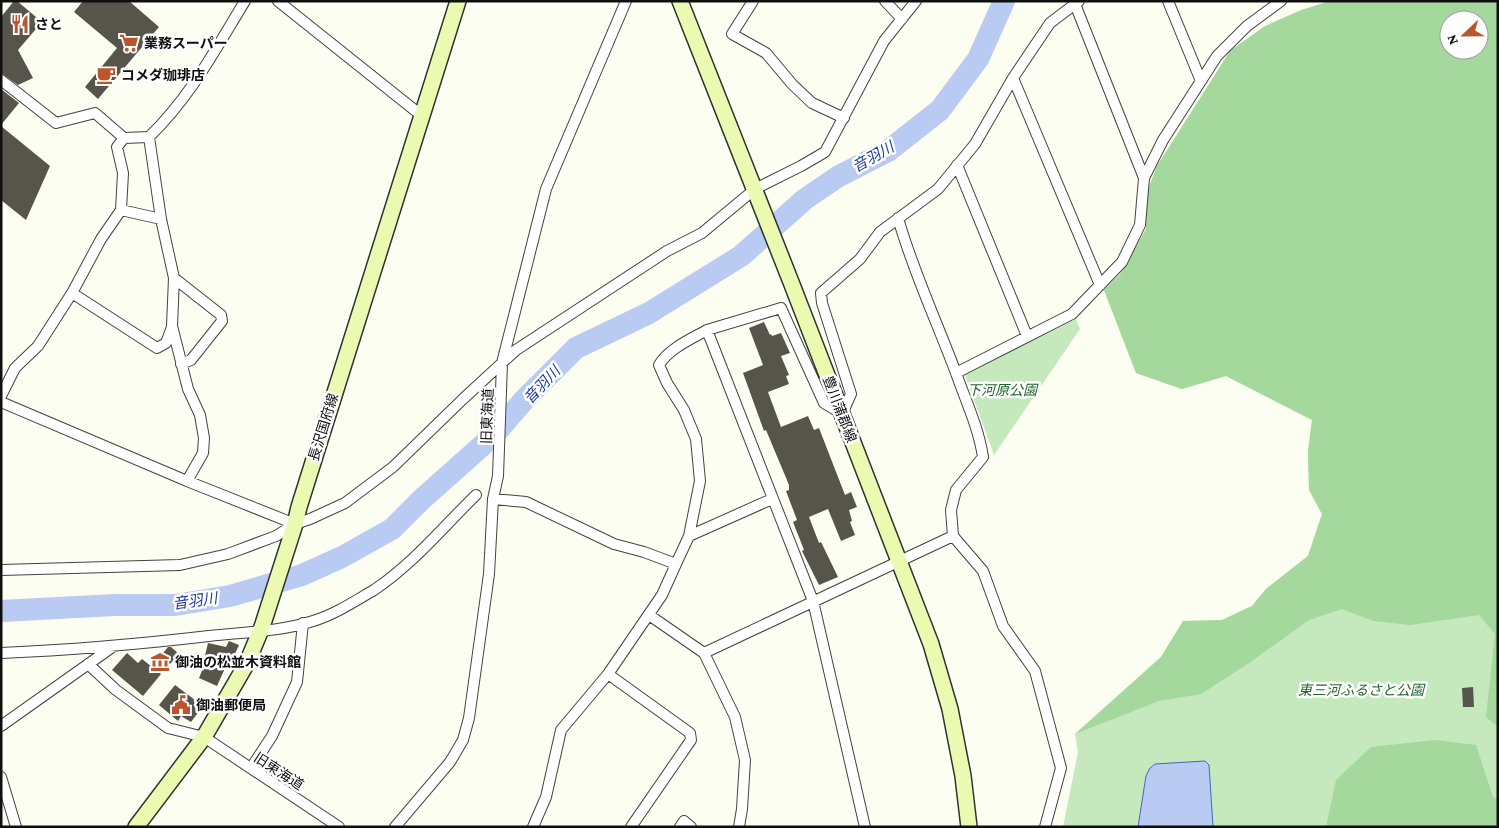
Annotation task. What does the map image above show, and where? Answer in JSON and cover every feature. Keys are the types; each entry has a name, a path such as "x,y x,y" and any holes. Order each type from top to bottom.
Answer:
{"main road":[{"name":"長沢国府線","path":"136,827 204,737 247,663 261,630 335,388 458,1"},
{"name":"豊川蒲郡線","path":"680,1 792,282 931,644 950,709 963,776 969,827"}],"street":[{"path":"1,80 56,123 94,113 124,138 149,137 170,117 198,80 245,1"},
{"path":"278,1 422,116"},
{"name":"旧東海道","path":"395,827 450,762 463,740 473,695 488,583 493,499 498,476 502,363 546,189 626,1"},
{"path":"753,1 732,34 766,53 792,84 812,103 844,118"},
{"path":"885,1 902,19"},
{"path":"1,570 180,564 228,554 293,530 345,503 394,467 516,350 659,256 702,233 756,193 825,152 884,41 916,1"},
{"path":"1168,1 1202,81"},
{"path":"956,373 1072,314 1122,262 1140,225 1144,178 1163,140 1217,56 1247,26 1281,1"},
{"path":"533,827 546,797 562,730 608,674 649,615 662,594 690,536 700,481 696,439 684,410 667,384 659,365 663,359 684,343 707,330 781,308 824,403 842,414 851,394 822,304 821,292 860,259 880,232 938,189 975,144 1013,78 1050,23 1077,3 1144,178"},
{"path":"1013,78 1100,285"},
{"path":"149,137 161,219 174,278 172,326 188,389 200,415 204,438 202,453 187,481"},
{"path":"1,396 15,368 38,346 120,210 123,173 117,147 124,138"},
{"path":"957,165 1026,336"},
{"path":"120,210 161,219"},
{"path":"898,218 909,256 980,438 983,457 956,490 951,510 954,536 983,571 1003,626 1035,671 1061,768 1046,827"},
{"path":"174,278 221,315 222,321 191,360 181,364"},
{"path":"72,292 157,348 166,343 172,326"},
{"path":"707,330 813,601 865,827"},
{"path":"1,402 187,481 293,530"},
{"path":"1,653 112,647 238,633 314,621 374,590 402,570 476,494"},
{"path":"493,499 526,502 614,544 644,552 676,564"},
{"path":"690,536 772,500"},
{"path":"704,653 954,536"},
{"path":"649,615 704,653 734,717 745,760 739,827"},
{"path":"251,768 272,736 296,682 303,623"},
{"path":"1,726 112,647"},
{"name":"旧東海道","path":"88,664 116,690 168,728 204,737 339,827"},
{"path":"608,674 690,733 691,740 631,827"},
{"path":"1,777 16,827"},
{"path":"680,827 684,821 691,827"}],"green space":[{"name":"東三河ふるさと公園","path":"1330,1 1498,1 1498,727 1486,717 1495,634 1479,615 1410,625 1373,621 1342,609 1309,620 1249,663 1201,694 1159,701 1075,734 1161,657 1183,621 1222,620 1252,606 1266,589 1308,556 1322,514 1309,490 1308,451 1312,420 1226,376 1182,389 1136,373 1104,290 1121,273 1146,229 1147,192 1157,166 1230,51 1265,26 1301,10"},
{"name":"東三河ふるさと公園","path":"1265,26 1498,522 1498,827 1063,827 1078,752 1075,734 1161,657 1183,621 1222,620 1252,606 1266,589 1308,556 1322,514 1309,490 1308,451 1312,420 1226,376 1182,389 1136,373 1104,290 1121,273 1146,229 1147,192 1157,166 1230,51"},
{"name":"下河原公園","path":"1076,319 1080,329 994,455 965,375"},
{"path":"1435,740 1476,745 1493,797 1498,799 1498,827 1326,827 1336,780 1371,747"}],"water":[{"path":"1205,761 1209,765 1213,827 1138,827 1146,776 1150,768 1155,764"}],"building":[{"path":"14,1 17,1 42,22 18,50 33,78 18,85 1,73 1,17"},
{"name":"業務スーパー","path":"83,1 129,1 159,27 98,99 85,87 117,48 74,12"},
{"path":"1,89 19,103 1,125"},
{"path":"1,126 50,166 26,220 1,200"},
{"path":"764,322 770,335 781,333 790,353 781,356 789,375 786,376 789,384 768,392 781,427 808,416 814,430 819,428 845,495 851,492 857,507 849,510 852,521 850,522 855,535 841,541 828,509 809,517 819,543 821,542 838,577 819,585 802,551 804,550 793,522 797,520 786,491 789,490 789,485 766,430 764,431 743,373 763,365 749,328"},
{"path":"229,641 239,645 229,667 226,666 217,686 199,678 206,661 204,660 208,643 226,647"},
{"path":"168,647 171,647 179,654 170,664 158,659"},
{"path":"127,653 138,663 142,659 161,674 143,696 112,670"},
{"path":"175,685 203,706 191,722 181,716 178,721 159,705"},
{"path":"1473,687 1474,707 1463,707 1462,688"}],"waterway":[{"name":"音羽川","path":"1,611 115,605 175,605 230,596 302,575 342,557 392,529 421,500 494,435 524,400 576,348 649,313 741,256 805,199 839,176 888,151 940,110 978,59 1004,1"}],"place":[{"name":"さと","path":"20,24"},
{"name":"業務スーパー","path":"129,43"},
{"name":"コメダ珈琲店","path":"106,75"},
{"name":"御油の松並木資料館","path":"160,662"},
{"name":"御油郵便局","path":"181,705"}]}
